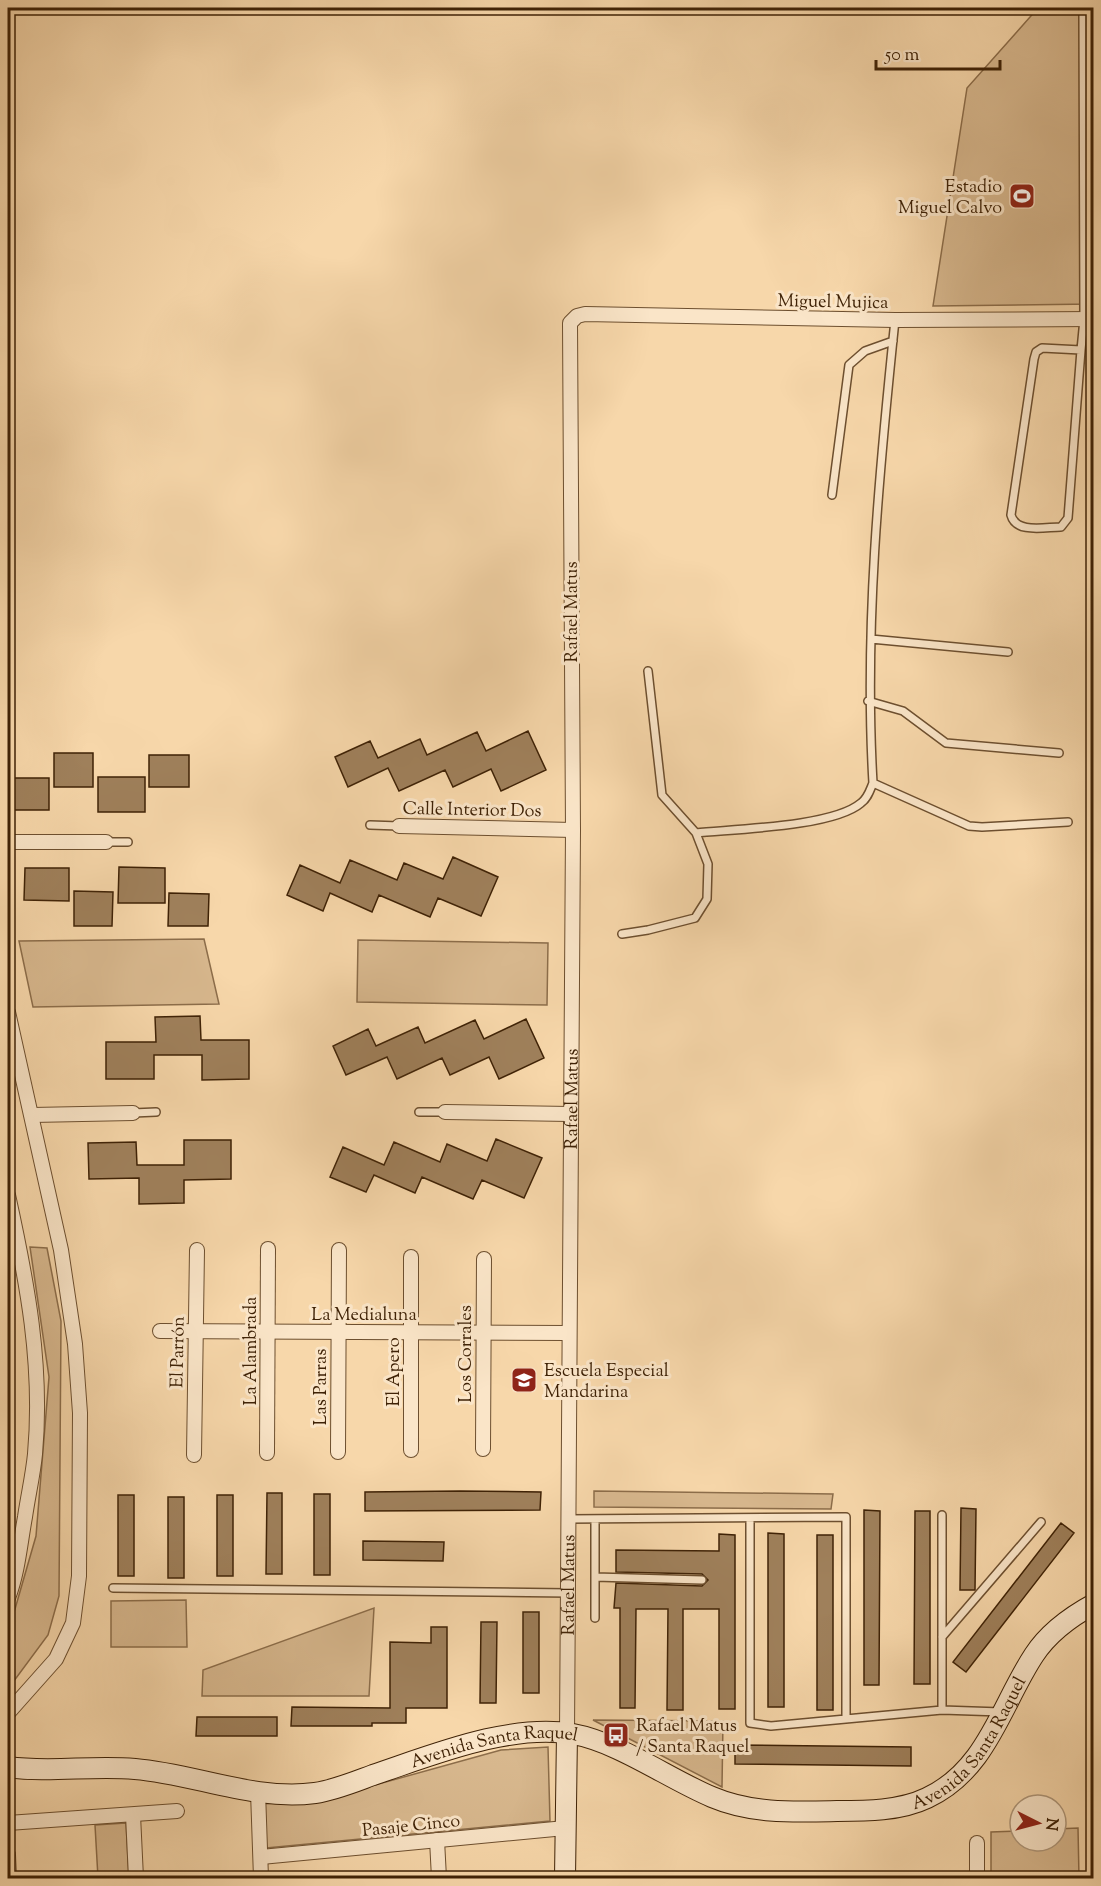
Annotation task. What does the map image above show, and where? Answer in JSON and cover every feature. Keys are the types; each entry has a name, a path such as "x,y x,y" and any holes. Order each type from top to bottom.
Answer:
{"main road":[{"name":"Avenida Santa Raquel","path":"8,1767 44,1770 133,1768 258,1792 286,1795 318,1793 503,1736 527,1733 567,1733 598,1742 714,1798 744,1807 777,1812 855,1811 905,1805 939,1792 979,1754 1004,1713 1030,1662 1045,1641 1067,1620 1094,1604"},
{"name":"Rafael Matus","path":"565,1878 567,1733"}],"street":[{"name":"Miguel Mujica","path":"573,319 585,314 895,320 1089,319"},
{"name":"Rafael Matus","path":"567,1733 573,830 569,329 573,319"},
{"name":"Calle Interior Dos","path":"399,826 573,830"},
{"path":"8,842 106,842"},
{"path":"8,1012 59,1240 75,1344 80,1413 79,1576 75,1616 63,1648 48,1669 8,1713"},
{"path":"445,1112 570,1114"},
{"path":"32,1115 133,1113"},
{"path":"8,1195 30,1300 36,1354 37,1414 35,1455 15,1574 8,1598"},
{"name":"La Alambrada","path":"267,1453 268,1249"},
{"name":"El Parrón","path":"194,1455 196,1250"},
{"name":"Las Parras","path":"338,1452 339,1250"},
{"name":"El Apero","path":"411,1257 411,1450"},
{"name":"Los Corrales","path":"483,1449 484,1259"},
{"name":"La Medialuna","path":"160,1330 568,1333"},
{"path":"258,1792 261,1878"},
{"path":"8,1823 177,1812"},
{"path":"133,1815 136,1878"},
{"name":"Pasaje Cinco","path":"261,1857 565,1828"},
{"path":"437,1840 439,1878"},
{"path":"977,1843 977,1878"},
{"path":"8,1855 9,1878"}],"lane":[{"path":"1081,350 1041,348 1036,352 1011,515 1013,522 1019,527 1061,527 1068,518 1081,350 1089,319 1083,8"},
{"path":"696,833 791,825 847,811 861,803 873,783 868,701 881,453 895,320"},
{"path":"832,495 849,365 865,351 893,342"},
{"path":"871,639 1008,652"},
{"path":"622,934 695,918 707,899 708,864 696,833 662,795 648,671"},
{"path":"868,701 903,711 946,743 1059,753"},
{"path":"873,783 969,826 1068,822"},
{"name":"Calle Interior Dos","path":"370,825 399,826"},
{"path":"106,842 128,842"},
{"path":"133,1113 156,1112"},
{"path":"419,1112 445,1112"},
{"path":"942,1515 942,1710"},
{"path":"569,1519 846,1517 846,1719"},
{"path":"750,1518 750,1723 771,1726 942,1710 1004,1713"},
{"path":"595,1519 595,1618"},
{"path":"942,1637 1041,1522"},
{"path":"595,1577 702,1580"},
{"path":"113,1588 569,1593"}],"shaded area":[{"name":"Estadio Miguel Calvo","path":"1038,8 1093,8 1093,304 933,306 967,88"},
{"path":"204,939 219,1004 33,1007 19,941"},
{"path":"358,940 548,943 547,1005 357,1002"},
{"path":"30,1247 47,1248 61,1321 59,1596 48,1635 8,1689 8,1626 36,1536 49,1377"},
{"path":"594,1491 833,1494 831,1509 594,1507"},
{"path":"186,1600 187,1647 111,1647 111,1601"},
{"path":"374,1608 369,1696 202,1696 203,1670"},
{"path":"593,1720 723,1721 722,1787"},
{"path":"548,1747 550,1821 266,1848 264,1804 328,1798 501,1750"},
{"path":"126,1823 129,1878 98,1878 95,1825"},
{"path":"1068,1828 1078,1828 1079,1878 991,1878 991,1832 1008,1831 1008,1853 1068,1853"}],"building":[{"path":"528,731 546,770 501,791 491,769 453,787 445,770 399,791 388,768 348,787 335,757 370,741 378,758 420,739 427,755 477,732 486,751"},
{"path":"54,753 93,753 93,787 54,787"},
{"path":"149,755 189,755 189,787 149,787"},
{"path":"98,777 145,777 145,812 98,812"},
{"path":"8,778 49,778 49,810 8,810"},
{"path":"453,857 498,877 481,916 438,898 430,917 379,895 372,912 330,893 323,911 287,895 300,865 340,883 350,860 397,880 404,863 443,879"},
{"path":"119,867 165,868 165,903 118,903"},
{"path":"25,868 69,868 69,901 24,900"},
{"path":"74,891 113,892 112,926 74,926"},
{"path":"169,893 209,894 208,926 168,926"},
{"path":"200,1016 201,1040 249,1040 249,1079 202,1080 202,1055 154,1055 154,1079 106,1079 106,1042 156,1042 155,1017"},
{"path":"526,1019 544,1058 499,1079 489,1057 450,1075 442,1058 397,1079 387,1057 346,1075 333,1046 368,1029 376,1046 418,1027 425,1043 475,1020 484,1039"},
{"path":"496,1139 542,1158 524,1198 482,1180 473,1199 422,1177 415,1193 374,1175 366,1192 330,1177 343,1147 384,1165 394,1142 440,1162 447,1144 487,1161"},
{"path":"184,1140 231,1140 231,1179 184,1180 184,1203 139,1204 139,1178 89,1179 88,1143 136,1142 137,1165 184,1165"},
{"path":"365,1492 541,1492 540,1510 365,1511"},
{"path":"267,1493 282,1493 282,1574 266,1574"},
{"path":"314,1494 330,1494 330,1575 314,1575"},
{"path":"118,1495 134,1495 134,1576 118,1576"},
{"path":"217,1495 233,1495 233,1576 217,1576"},
{"path":"168,1497 184,1497 184,1578 168,1578"},
{"path":"961,1508 976,1509 975,1590 960,1590"},
{"path":"864,1510 880,1511 879,1685 864,1685"},
{"path":"915,1511 930,1511 930,1684 914,1684"},
{"path":"1061,1523 1074,1533 966,1672 953,1662"},
{"path":"768,1533 784,1534 784,1707 768,1707"},
{"path":"719,1534 735,1535 735,1709 719,1709 719,1609 683,1609 683,1710 667,1710 668,1609 636,1609 635,1708 620,1708 620,1608 614,1608 616,1583 702,1586 708,1580 702,1574 616,1572 616,1550 719,1551"},
{"path":"817,1535 833,1535 833,1710 817,1710"},
{"path":"363,1541 444,1542 443,1561 363,1560"},
{"path":"523,1612 539,1612 539,1693 523,1693"},
{"path":"481,1622 497,1622 496,1703 480,1703"},
{"path":"431,1627 447,1627 447,1708 406,1708 406,1723 372,1723 372,1726 291,1726 292,1707 390,1708 390,1642 431,1643"},
{"path":"197,1717 277,1717 277,1736 196,1736"},
{"path":"735,1745 911,1747 911,1766 735,1764"}],"place":[{"name":"Estadio Miguel Calvo","path":"1022,196"},
{"name":"Escuela Especial Mandarina","path":"524,1380"},
{"name":"Rafael Matus / Santa Raquel","path":"616,1735"}]}
